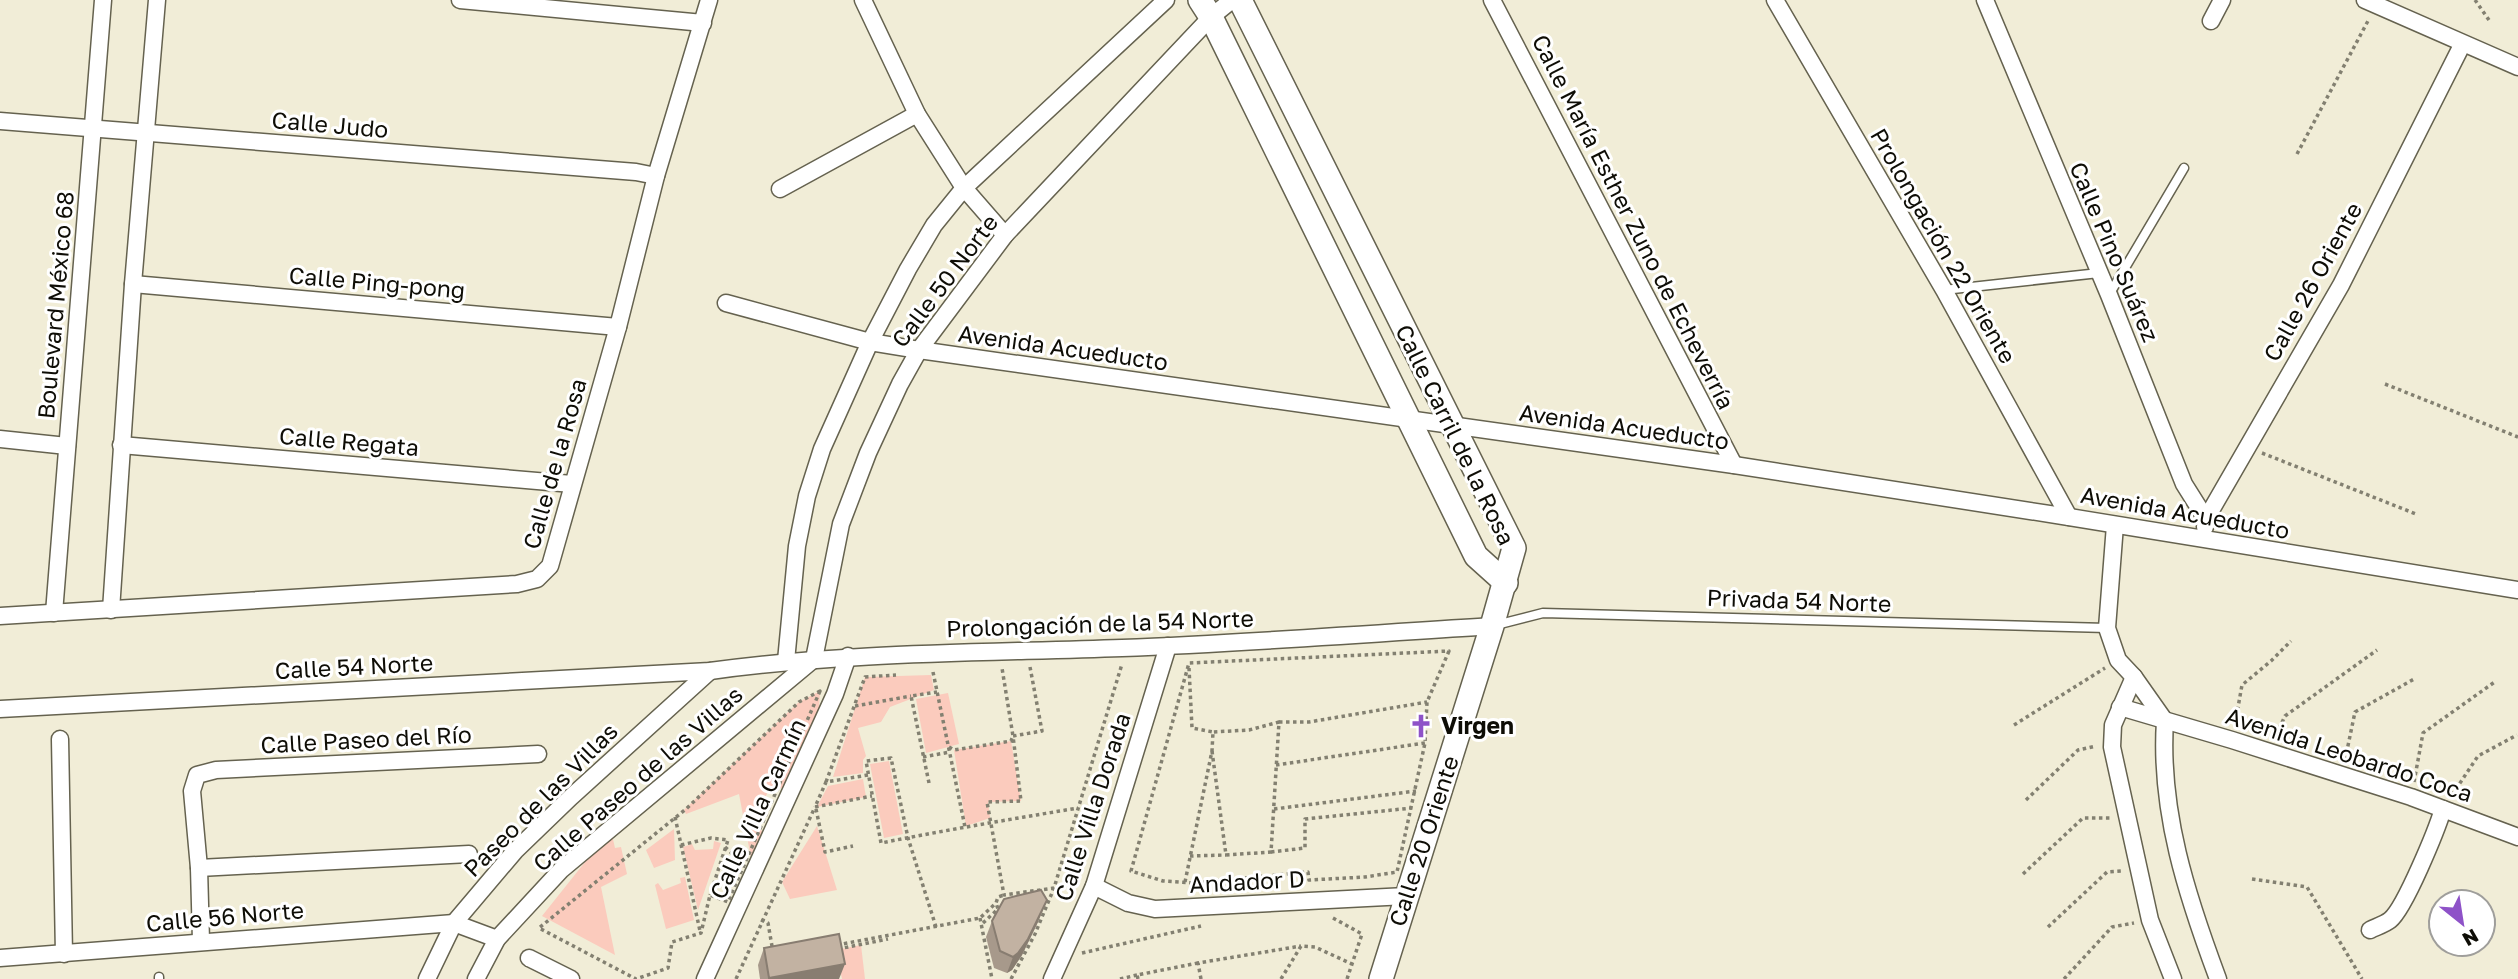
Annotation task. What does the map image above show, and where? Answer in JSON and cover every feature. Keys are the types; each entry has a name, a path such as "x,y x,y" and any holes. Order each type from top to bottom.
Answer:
{"main road":[{"name":"Calle Carril de la Rosa","path":"1205,8 1476,556 1506,583 1514,548 1240,0"},
{"name":"Calle 20 Oriente","path":"1381,979 1506,583"}],"street":[{"name":"Boulevard México 68","path":"54,614 103,0"},
{"path":"111,610 132,284 157,0"},
{"path":"463,0 703,23"},
{"name":"Calle de la Rosa","path":"0,616 517,583 537,579 550,566 618,327 656,176 709,0"},
{"path":"863,0 917,114 964,188 1005,236"},
{"name":"Calle 50 Norte","path":"786,661 797,546 807,496 822,449 870,342 934,225 964,188 1166,0"},
{"name":"Calle 50 Norte","path":"814,659 841,524 868,453 919,350 1005,236 1205,8 1232,0"},
{"name":"Calle María Esther Zuno de Echeverría","path":"1492,0 1734,465"},
{"name":"Prolongación 22 Oriente","path":"1775,0 1944,290 2069,517"},
{"name":"Calle Pino Suárez","path":"1985,0 2109,295 2184,484 2206,519"},
{"path":"2211,21 2222,0"},
{"path":"2371,3 2462,45 2518,67"},
{"name":"Calle 26 Oriente","path":"2203,540 2206,519 2341,285 2462,45"},
{"path":"780,189 917,114"},
{"name":"Calle Judo","path":"0,121 636,172 656,176"},
{"name":"Calle Ping-pong","path":"132,284 618,327"},
{"name":"Avenida Acueducto","path":"726,303 870,342 919,350 1734,465 2518,590"},
{"path":"0,439 67,446"},
{"name":"Calle Regata","path":"121,445 572,484"},
{"path":"2115,525 2107,628 2118,660 2134,677 2165,721 2163,745 2170,816 2193,911 2218,979"},
{"name":"Prolongación de la 54 Norte","path":"710,671 848,656 1168,646 1492,626"},
{"name":"Calle Villa Dorada","path":"1052,979 1094,886 1168,646"},
{"name":"Calle Villa Carmín","path":"705,979 835,694 848,656"},
{"name":"Calle Paseo de las Villas","path":"497,939 561,870 814,659"},
{"name":"Calle 54 Norte","path":"0,709 710,671"},
{"name":"Paseo de las Villas","path":"427,979 454,923 515,851 710,671"},
{"path":"2134,677 2113,725 2112,747 2138,871 2166,976"},
{"name":"Avenida Leobardo Coca","path":"2120,707 2411,797 2518,836"},
{"path":"60,739 64,954"},
{"name":"Calle Paseo del Río","path":"199,868 192,791 197,775 216,770 538,754"},
{"path":"2370,930 2391,920 2403,902 2444,809"},
{"path":"201,941 199,868 469,854"},
{"name":"Andador D","path":"1094,886 1128,903 1155,909 1406,897"},
{"path":"454,923 497,939 477,979"},
{"name":"Calle 56 Norte","path":"0,958 454,923"},
{"path":"529,958 571,979"}],"lane":[{"path":"2109,295 2184,168"},
{"path":"1944,290 2099,273"},
{"name":"Privada 54 Norte","path":"1492,626 1543,613 2107,628"}],"path":[{"path":"2475,0 2491,23"},
{"path":"2297,154 2371,3"},
{"path":"2385,384 2518,438"},
{"path":"2248,447 2416,514"},
{"path":"2232,740 2242,685 2271,662 2291,641"},
{"path":"1011,979 1035,934 1054,888 1122,664 1123,648"},
{"path":"2267,752 2285,716 2377,650"},
{"path":"1449,651 1427,702 1416,791 1397,872 1309,880 1308,872 1185,883 1163,881 1130,871 1189,663 1449,651"},
{"path":"2014,725 2118,660"},
{"path":"1189,663 1192,728 1213,732 1249,730 1279,722 1308,722 1427,702"},
{"path":"1013,736 1042,731 1030,667 1021,668"},
{"path":"1003,895 987,802 1021,801 1022,796 1002,668 1011,668"},
{"path":"933,671 965,827"},
{"path":"736,979 826,782 866,677 906,674"},
{"path":"2342,775 2355,712 2416,678"},
{"path":"2411,797 2423,733 2496,681"},
{"path":"701,933 672,942 668,968 636,979 539,928 675,817 799,702 820,691 727,902 710,895"},
{"path":"855,706 937,692"},
{"path":"911,696 929,783"},
{"path":"1271,852 1279,722"},
{"path":"1185,883 1212,751 1213,732"},
{"path":"2444,809 2478,756 2516,735"},
{"path":"923,757 949,750 1011,741 1013,736"},
{"path":"1276,765 1424,743"},
{"path":"2025,800 2078,750 2097,745 2112,747"},
{"path":"1212,751 1226,855"},
{"path":"936,927 908,838 891,758 866,761 881,843 908,838 990,822 1078,808"},
{"path":"826,782 868,775"},
{"path":"1274,808 1416,791"},
{"path":"815,807 872,796"},
{"path":"815,807 825,852 853,846"},
{"path":"1190,856 1305,848 1305,818 1412,808"},
{"path":"675,817 701,933"},
{"path":"2023,874 2083,818 2128,817"},
{"path":"680,845 711,838 729,840 710,895 701,933"},
{"path":"725,847 743,864"},
{"path":"2048,927 2107,872 2138,871"},
{"path":"2252,879 2307,887 2362,979"},
{"path":"838,959 836,950 936,927 982,921 998,897 1003,895 1054,888"},
{"path":"1332,918 1362,934 1347,979"},
{"path":"761,920 768,923 774,955"},
{"path":"2064,979 2112,927 2150,920"},
{"path":"982,921 992,979"},
{"path":"1075,955 1204,925"},
{"path":"826,946 904,934"},
{"path":"1120,979 1301,946 1315,947 1352,964"},
{"path":"1281,979 1301,946"},
{"path":"1198,963 1201,979"}],"shaded area":[{"path":"931,675 934,690 890,707 881,722 858,728 866,756 863,760 863,773 833,777 865,677"},
{"path":"820,691 817,745 787,789 770,786 754,826 764,832 751,858 739,794 686,814 684,810 799,702"},
{"path":"948,693 959,744 926,753 916,699"},
{"path":"1011,741 1021,801 988,802 990,818 966,826 954,750"},
{"path":"889,761 903,834 884,838 870,764"},
{"path":"863,779 866,797 817,807 828,786"},
{"path":"817,826 837,890 790,899 782,882"},
{"path":"674,829 675,860 654,868 646,850"},
{"path":"612,835 615,848 621,847 627,874 601,887 615,955 542,916 605,837"},
{"path":"714,841 721,843 698,910 683,847 692,844 695,850 713,849"},
{"path":"685,877 694,920 666,929 655,885 658,883 663,890 681,883 680,878"},
{"path":"861,945 865,979 842,979 836,950"}],"building":[{"path":"1041,890 1047,900 1028,939 1013,957 1000,951 992,921 1004,899"},
{"path":"839,934 845,964 769,978 764,948"}],"place":[{"name":"Virgen","path":"1421,726"}]}
